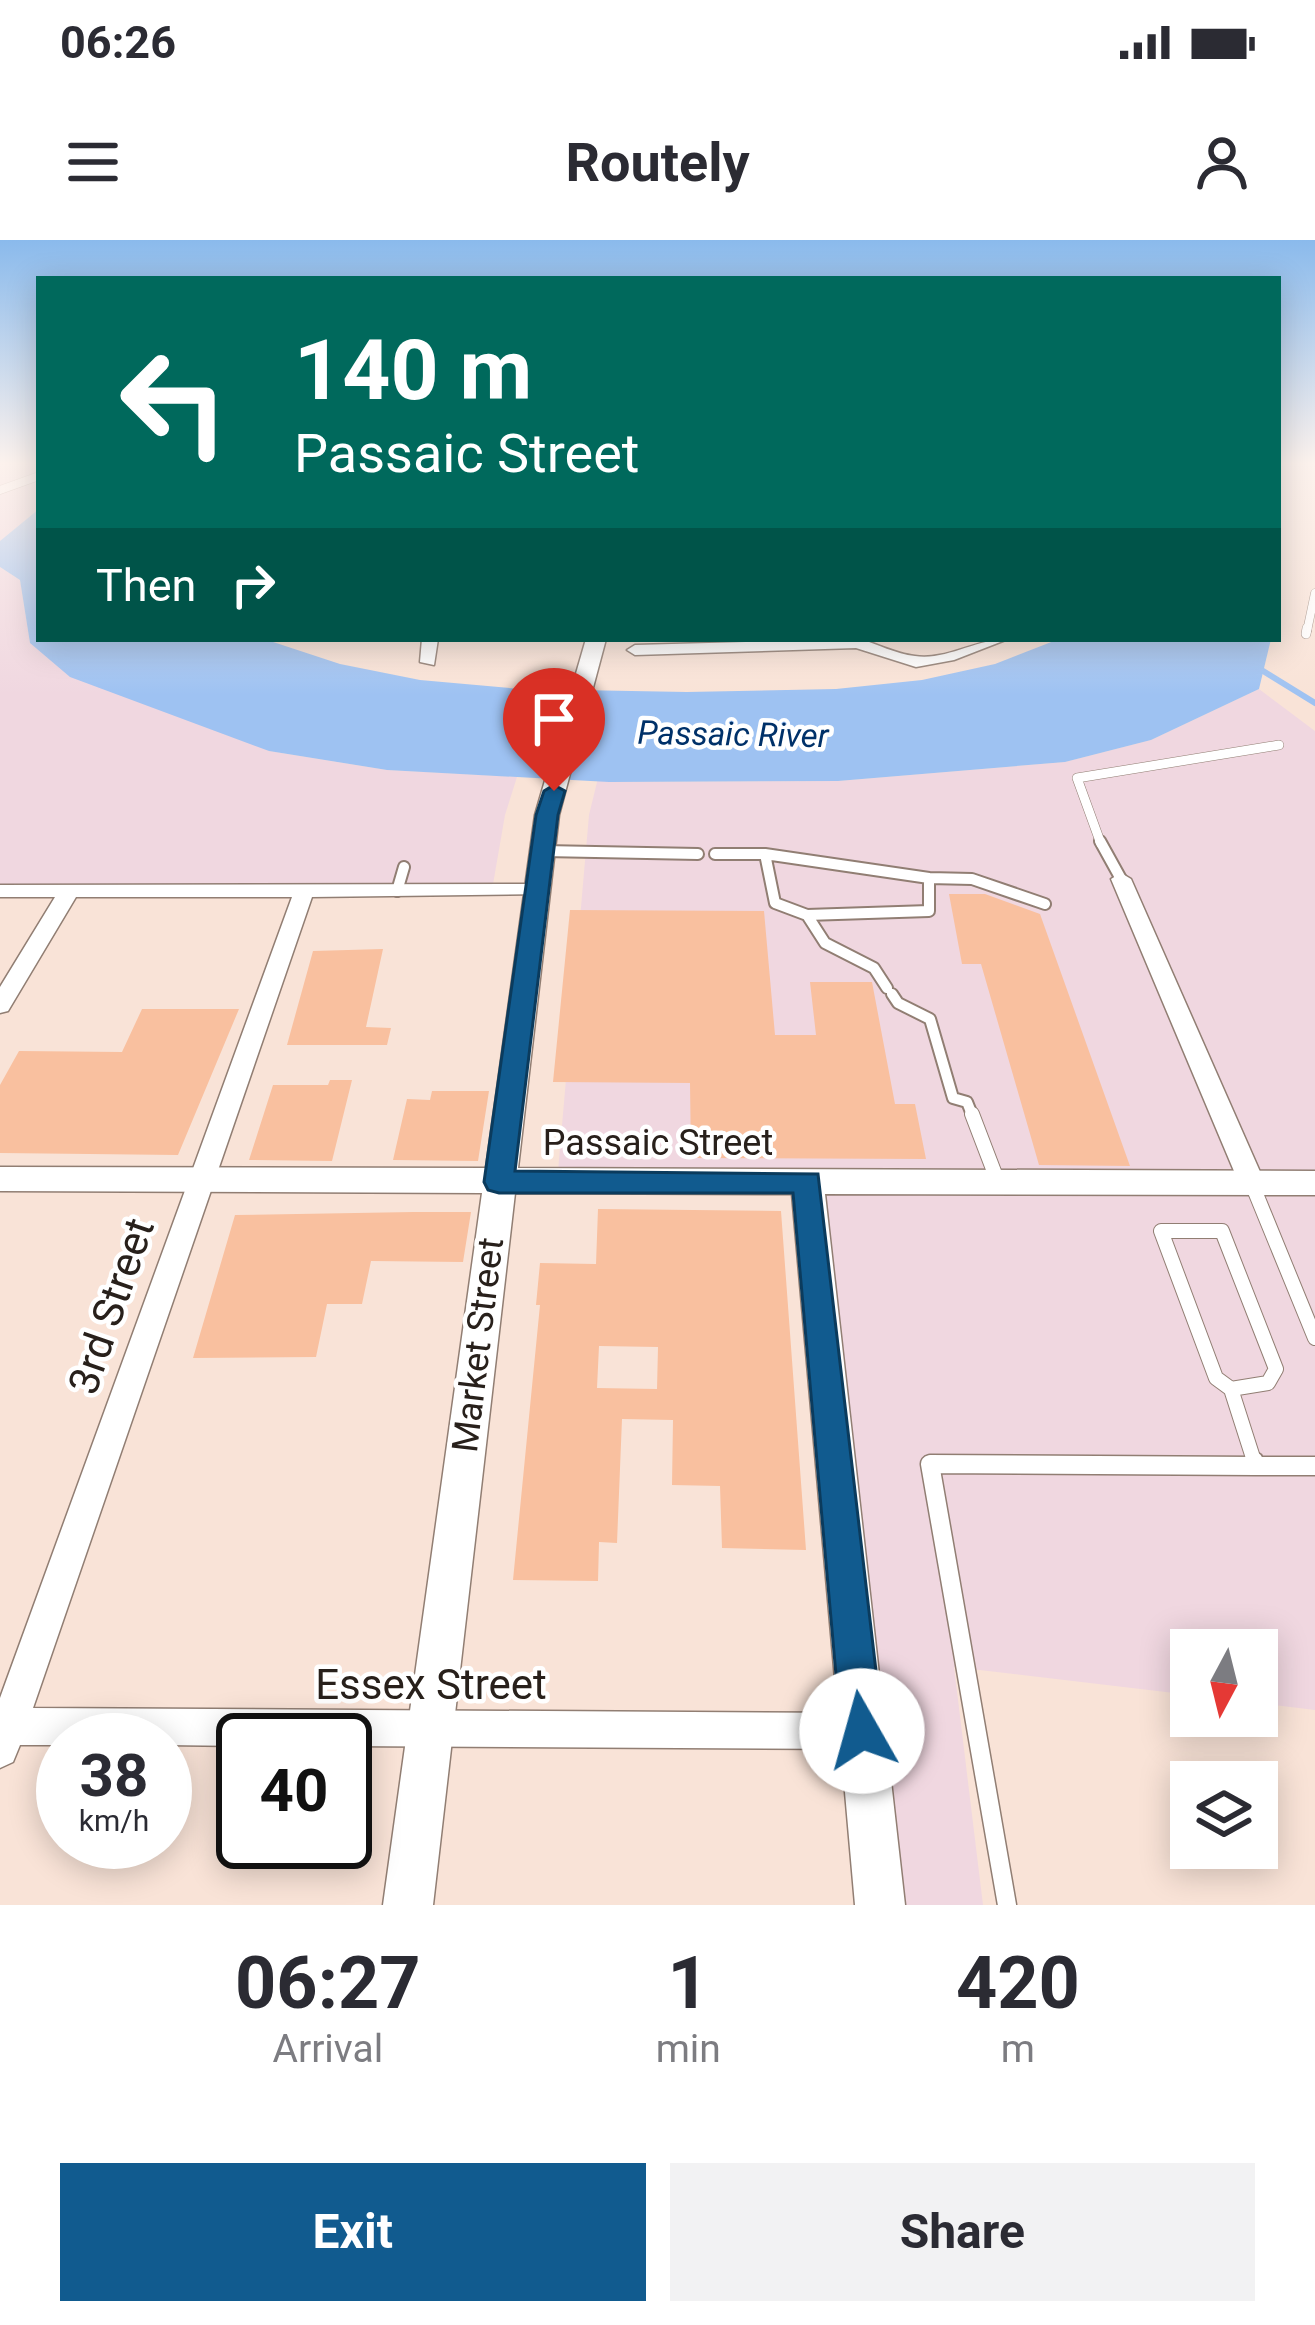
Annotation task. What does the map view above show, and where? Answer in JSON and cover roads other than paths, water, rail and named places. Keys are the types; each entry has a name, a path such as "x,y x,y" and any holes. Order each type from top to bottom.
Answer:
{"street":[{"path":"428,662 430,642"},
{"name":"Market Street","path":"408,1905 542,851 595,642"},
{"path":"635,650 699,644 857,643 916,662 948,658 992,642"},
{"path":"1121,879 1252,1183"},
{"path":"0,891 538,890"},
{"path":"0,1006 69,891"},
{"name":"3rd Street","path":"3,1734 304,891"},
{"name":"Passaic Street","path":"0,1179 1315,1183"},
{"path":"807,1182 880,1905"},
{"name":"Essex Street","path":"3,1734 862,1731"}],"lane":[{"path":"1306,634 1315,593"},
{"path":"1121,879 1106,858 1077,778 1279,745"},
{"path":"542,851 698,854"},
{"path":"715,854 765,854 929,878 972,879 1046,904"},
{"path":"765,854 775,903 807,915 929,911 929,878"},
{"path":"398,891 404,867"},
{"path":"807,915 825,943 874,968 898,1003 931,1019 953,1098 967,1102 998,1183"},
{"path":"1252,1183 1315,1338"},
{"path":"1232,1388 1268,1383 1276,1370 1222,1231 1161,1231 1216,1378 1232,1388 1256,1466"},
{"path":"1007,1905 930,1465 1315,1466"}],"water":[{"name":"Passaic River","path":"36,539 36,642 273,642 340,664 420,680 520,689 836,689 922,680 995,664 1051,642 1270,642 1259,689 1151,740 1065,762 838,781 609,782 387,770 269,751 70,677 30,643 20,580 0,567 0,541"}],"waterway":[{"path":"1255,666 1315,703"}]}
